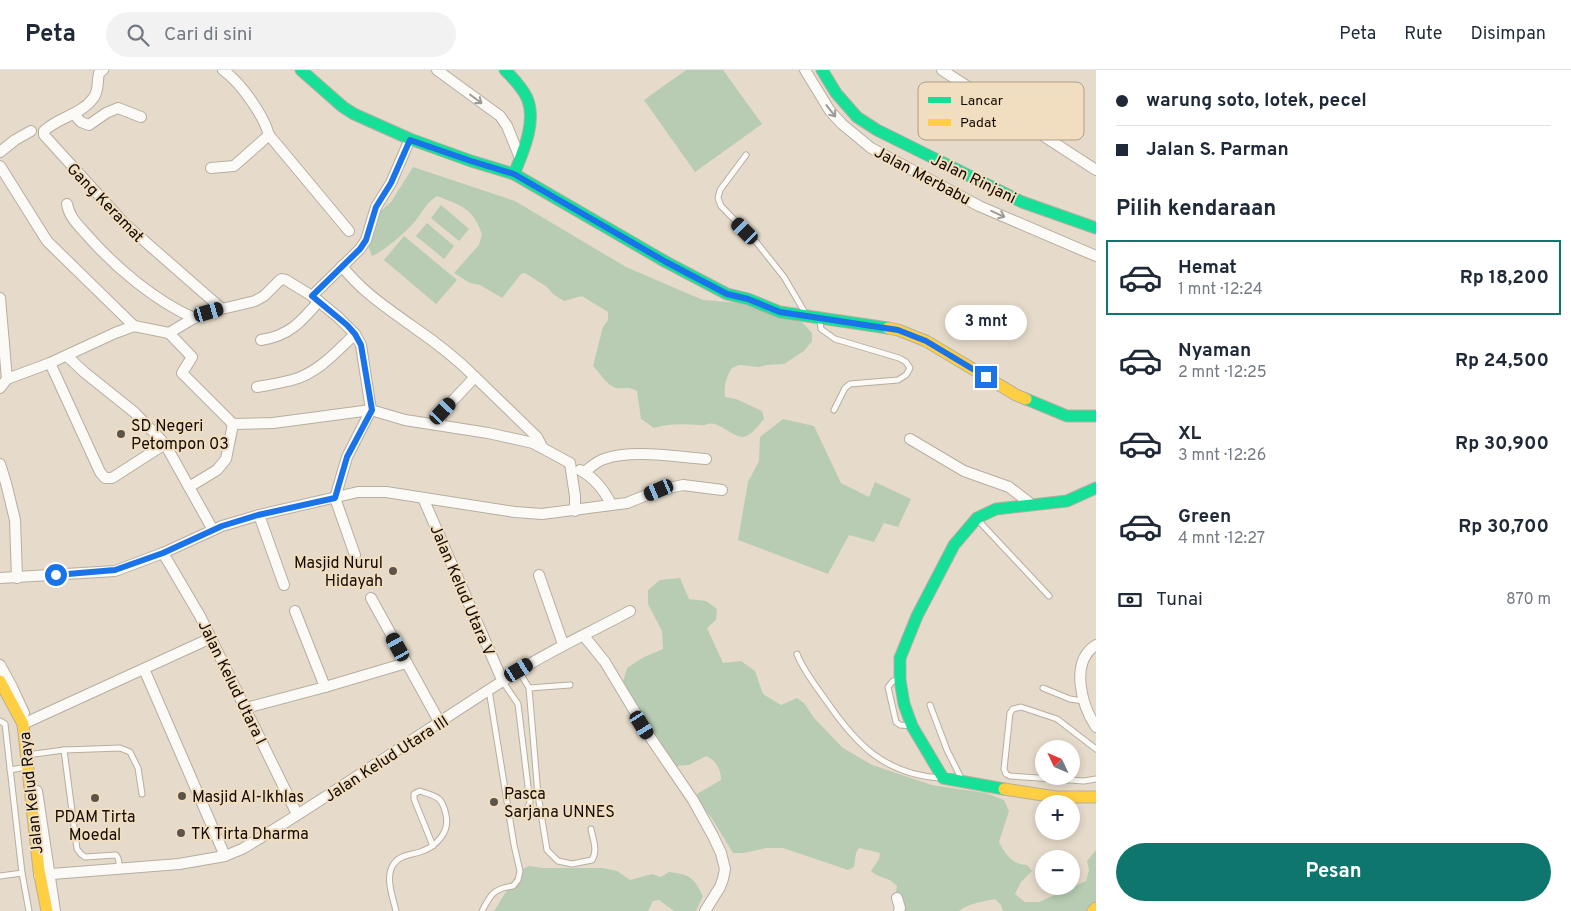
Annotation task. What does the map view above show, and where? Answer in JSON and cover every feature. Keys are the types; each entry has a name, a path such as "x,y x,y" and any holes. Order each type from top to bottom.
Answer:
{"main road":[{"path":"301,70 343,107 354,114 410,140 514,174 702,282 727,294 748,299 780,312 898,330 926,341 1025,399 1067,416 1096,416"},
{"path":"504,70 527,98 528,105 528,132 514,174"},
{"name":"Jalan Rinjani","path":"822,70 836,93 857,117 877,130 1022,202 1096,228"},
{"path":"1096,488 1067,501 1031,504 996,510 977,518 954,546 917,616 900,658 900,680 904,704 912,726 943,778 1023,793 1056,797 1096,797"},
{"name":"Jalan Kelud Raya","path":"0,681 25,722 30,754 28,767 44,875 47,911"},
{"path":"1093,911 1096,908"}],"street":[{"name":"Gang Keramat","path":"103,70 99,73 99,83 94,97 74,114 49,126 44,131 44,135 125,224 221,308"},
{"path":"223,70 253,103 267,127 269,135 349,231"},
{"path":"437,70 500,116 520,158"},
{"name":"Jalan Merbabu","path":"805,70 830,111 842,124 871,148 980,206 1096,256"},
{"path":"942,70 960,82"},
{"path":"74,114 81,122 89,125 106,113 118,108 141,117"},
{"path":"0,152 15,140 31,131"},
{"path":"211,168 234,166 269,135"},
{"path":"261,340 270,339 293,329 302,322 315,299 342,266 360,249 366,240 376,207 391,183 410,140"},
{"path":"1050,140 1096,170"},
{"path":"0,166 47,241 134,326"},
{"path":"67,204 73,219 123,272 179,312 194,318"},
{"path":"342,266 351,278 376,300 460,363 536,436 542,446"},
{"path":"169,333 194,318 221,308 254,301 264,296 282,279 315,299 355,334 361,345 372,410 347,457 335,498 355,555"},
{"path":"0,298 3,383 134,326 169,333 192,357 182,373 233,424 273,424 372,410 405,420 488,433 542,446 584,472 598,485 610,504"},
{"path":"257,387 293,380 312,372 355,334"},
{"path":"67,356 134,412 165,444 213,530"},
{"path":"50,364 100,472 105,478 112,478 165,444"},
{"path":"438,425 443,411 475,377"},
{"path":"189,487 217,470 226,459 233,424"},
{"path":"910,439 964,471 1009,487 1031,504"},
{"path":"584,472 602,459 622,456 654,455 706,459"},
{"path":"570,463 575,496 575,511"},
{"path":"0,464 14,520 17,578"},
{"path":"0,578 115,570 163,553 213,530 258,515 358,492 386,492 542,514 627,503 659,490 690,485 722,490"},
{"name":"Jalan Kelud Utara V","path":"423,498 503,682"},
{"path":"258,515 284,585"},
{"name":"Jalan Kelud Utara I","path":"163,553 200,616 297,814"},
{"path":"539,575 563,644"},
{"path":"371,598 440,723"},
{"path":"295,611 325,687"},
{"name":"Jalan Kelud Utara III","path":"44,875 179,864 225,856 248,846 519,670 563,644 584,636 630,611"},
{"path":"584,636 605,662 645,729 714,836 725,869 720,888 705,911"},
{"path":"0,665 12,687 25,722 211,638"},
{"path":"1096,645 1091,648 1084,658 1080,670 1083,701 1088,716 1096,727"},
{"path":"246,708 406,663"},
{"path":"144,669 225,856"},
{"path":"30,754 44,875 55,911"},
{"path":"897,898 900,908 898,911"}],"lane":[{"path":"746,155 720,190 718,198 721,206 762,250 827,335 899,358 906,362 910,368 906,375 898,380 850,384 845,388 834,410"},
{"path":"977,518 1049,596"},
{"path":"797,654 811,680 856,740 874,755 902,770 922,776 943,778"},
{"path":"519,670 529,688 538,795 548,850 558,860 572,864 592,860 595,855 595,849 590,829"},
{"path":"503,682 518,704 530,803 524,812 509,814"},
{"path":"529,688 570,684"},
{"path":"1043,688 1070,699 1083,701"},
{"path":"482,911 494,891 513,886 518,880 520,871 489,690"},
{"path":"930,705 947,750 964,783"},
{"path":"1096,749 1057,719 1021,707 1013,709 1010,713 1004,769 1006,774 1010,776 1084,781 1096,779"},
{"path":"0,721 5,724 22,873 29,911"},
{"path":"30,754 64,750 120,748 130,752 138,768 142,794"},
{"path":"64,750 77,849 85,857 116,855 119,869"},
{"path":"10,770 28,767"},
{"path":"396,911 390,876 392,866 404,856 433,846 444,833 448,824 443,803 436,797 420,791 414,794 414,799 433,846"},
{"path":"0,876 22,873"}],"green space":[{"path":"686,70 723,70 762,124 695,172 644,100"},
{"path":"413,167 515,201 626,267 703,300 740,303 802,322 812,333 812,341 804,351 784,364 759,367 739,365 732,368 726,381 725,397 736,399 762,411 764,419 749,435 740,437 713,424 683,424 654,428 641,419 637,391 629,388 614,387 593,366 603,327 608,320 608,312 582,296 564,301 525,273 521,274 502,298 454,273 479,245 482,234 474,218 460,205 437,196 428,204 413,224 383,250 372,256 368,246 376,215 391,202"},
{"path":"441,205 469,229 459,241 431,218"},
{"path":"427,223 454,246 444,259 416,236"},
{"path":"404,236 457,280 436,304 384,260"},
{"path":"783,419 814,426 841,483 869,497 875,482 911,499 898,527 884,523 874,542 849,535 828,574 738,540 748,482 759,461 760,437"},
{"path":"680,578 689,599 706,601 717,609 716,620 707,628 723,663 741,661 755,671 763,694 781,705 797,698 804,703 814,718 843,748 872,765 932,785 986,793 1004,800 1009,811 999,842 1010,858 1022,865 1027,865 1032,871 1021,882 1015,894 1025,902 1039,902 1055,895 1080,895 1080,884 1086,881 1089,870 1087,861 1096,850 1096,905 1091,911 1003,911 1001,905 995,899 971,904 959,911 900,911 896,891 897,886 890,880 878,876 871,871 879,859 880,853 859,848 856,853 854,867 848,870 783,848 766,848 744,853 733,853 711,817 701,806 697,794 721,780 717,766 713,760 706,756 689,765 676,766 623,682 627,668 644,657 663,649 662,631 648,604 648,590 660,580"},
{"path":"529,866 544,868 603,868 617,871 630,880 652,874 661,877 669,872 676,873 693,880 703,896 696,911 674,911 659,900 653,901 648,911 494,911 519,871"}],"traffic: fast":[{"path":"301,70 343,107 354,114 410,139 514,174 666,262 727,294 748,299 780,312 888,328"},
{"path":"505,70 523,90 530,107 528,137 514,174"},
{"path":"822,70 836,93 857,117 877,130 1022,202 1096,228"},
{"path":"1026,399 1067,416 1096,416"},
{"path":"1004,789 943,778 912,726 904,704 900,680 900,658 917,616 954,545 977,518 996,509 1067,501 1096,488"}],"traffic: slow":[{"path":"888,328 926,341 1016,395 1026,399"},
{"path":"0,681 23,724 39,870 47,911"},
{"path":"1004,789 1056,797 1096,797"},
{"path":"1093,911 1096,908"}],"place":[{"name":"SD Negeri Petompon 03","path":"121,434"},
{"name":"Masjid Nurul Hidayah","path":"393,571"},
{"name":"Masjid Al-Ikhlas","path":"182,796"},
{"name":"PDAM Tirta Moedal","path":"95,798"},
{"name":"Pasca Sarjana UNNES","path":"494,802"},
{"name":"TK Tirta Dharma","path":"181,833"}],"route":[{"path":"56,575 115,570 163,553 222,526 258,515 335,498 347,457 372,410 367,390 361,345 347,325 312,296 360,249 366,240 376,207 391,183 410,140 514,174 666,262 727,294 748,299 780,312 898,330 926,341 986,377"}]}
